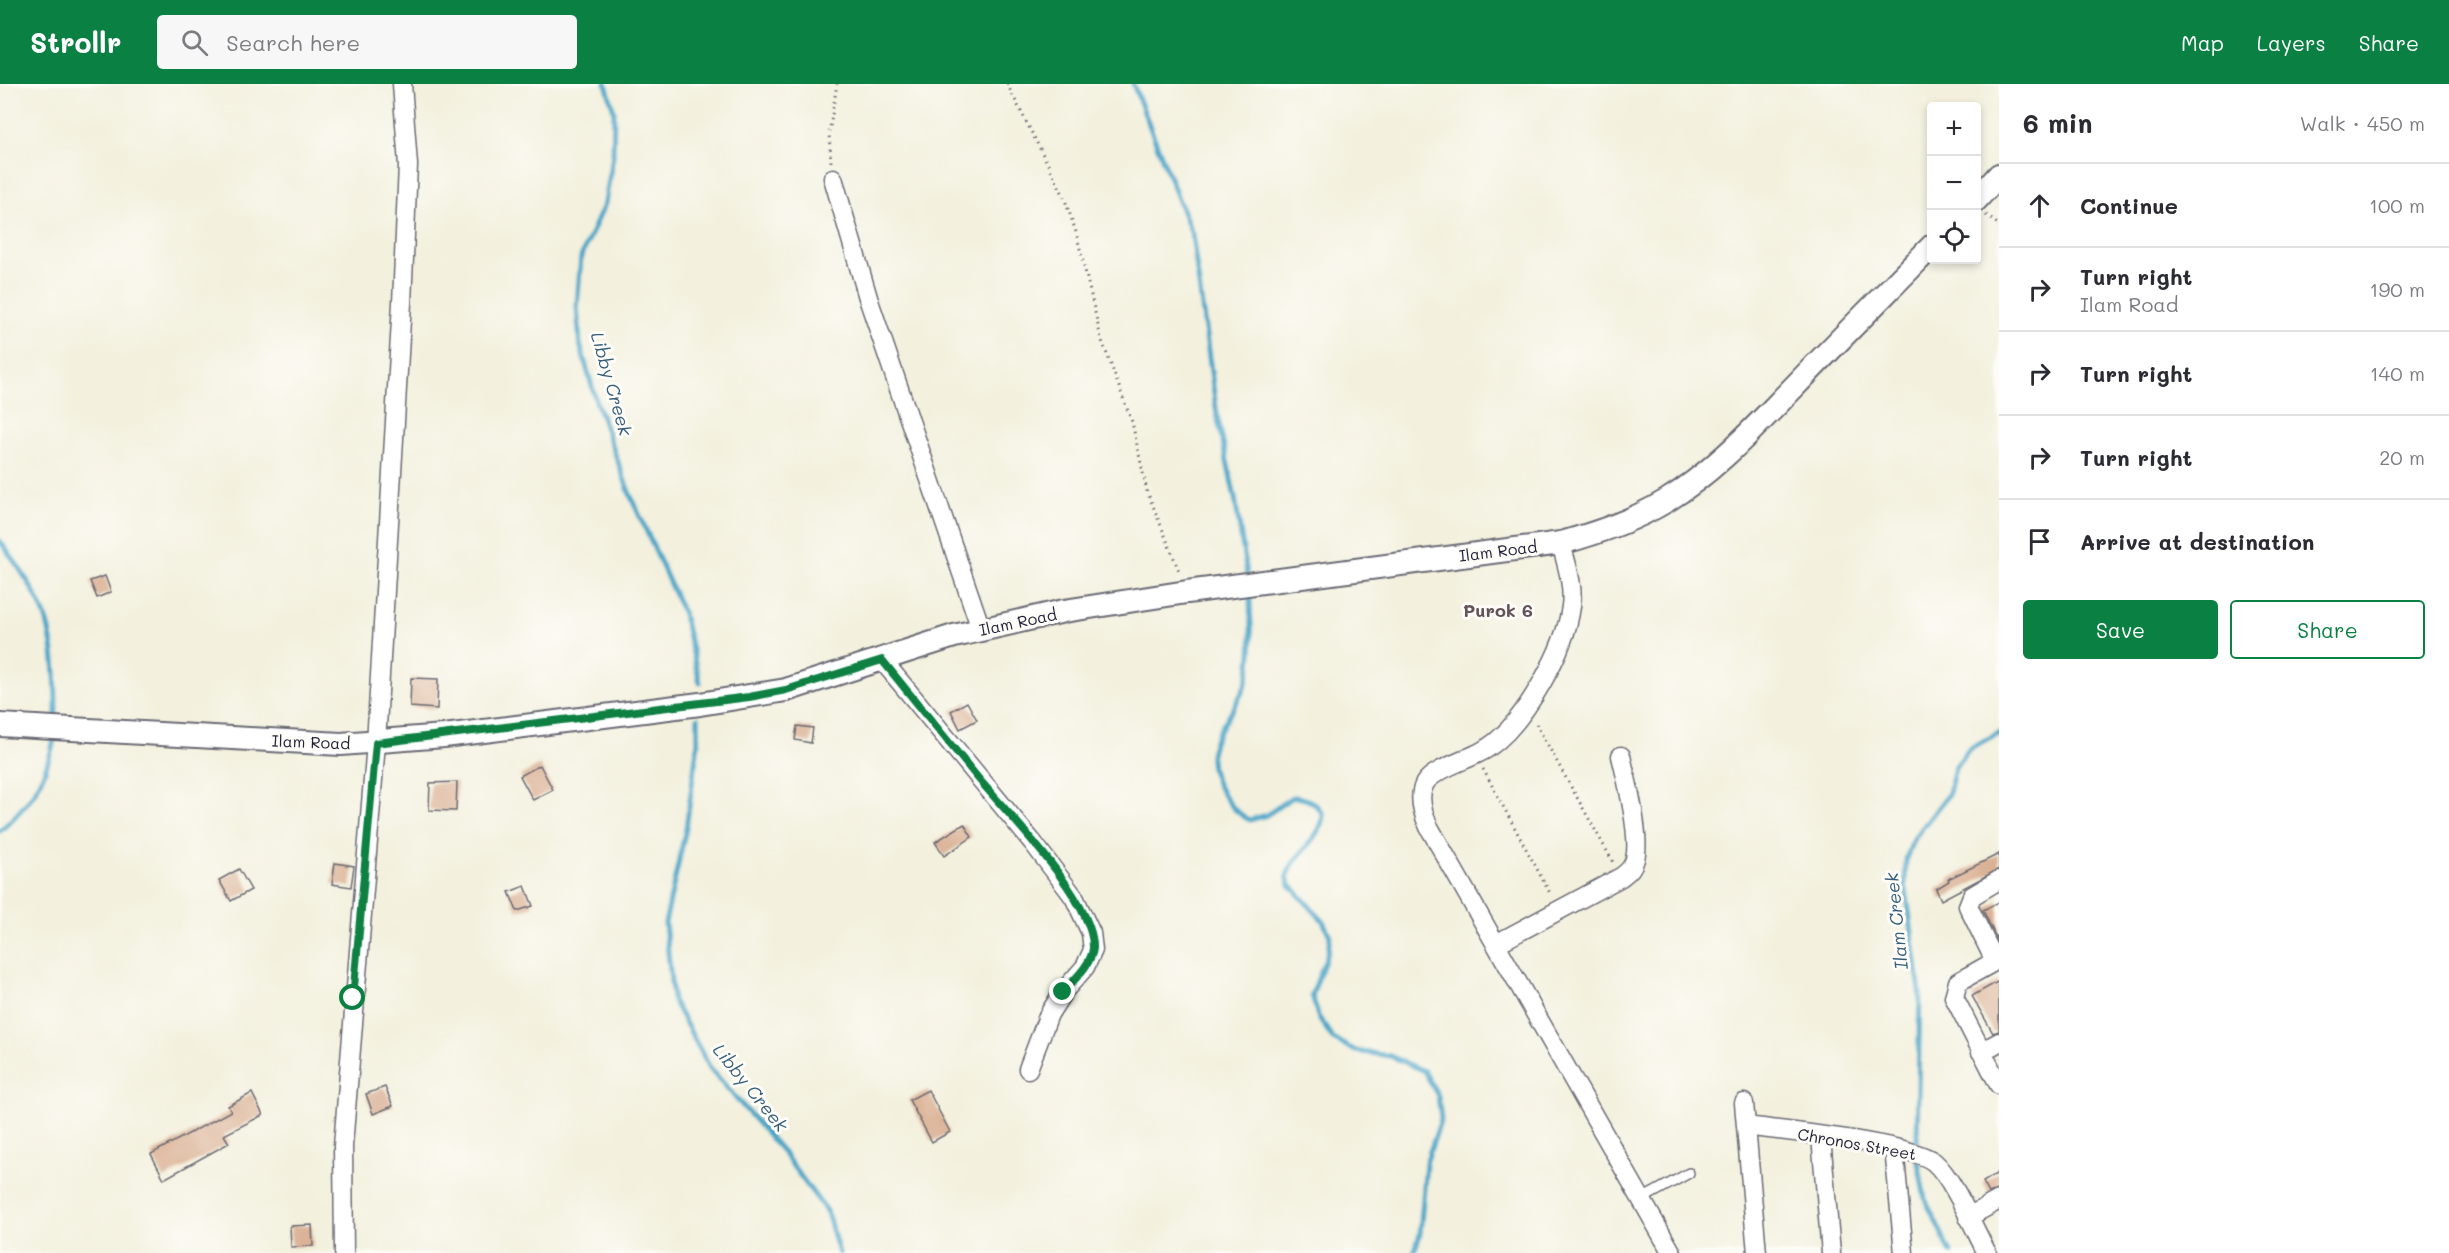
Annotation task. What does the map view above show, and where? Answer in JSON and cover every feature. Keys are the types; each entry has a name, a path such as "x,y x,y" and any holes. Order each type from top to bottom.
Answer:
{"street":[{"path":"344,1253 343,1146 376,743 407,199 408,165 402,84"},
{"path":"1981,196 1999,176"},
{"path":"832,178 869,301 981,629"},
{"name":"Ilam Road","path":"0,725 306,743 376,743 749,697 786,690 981,629 1065,611 1187,592 1561,543 1600,532 1632,519 1667,500 1707,472 1927,251"},
{"path":"1561,543 1571,590 1567,625 1547,671 1502,737 1476,756 1432,776 1425,782 1422,803 1429,827 1672,1253"},
{"path":"882,660 1034,844 1074,897 1091,933 1093,950 1085,967 1063,992 1049,1014 1028,1069"},
{"path":"1496,944 1621,877 1633,866 1636,849 1632,808 1621,756"},
{"path":"1999,880 1972,896 1968,906 1997,960 1966,976 1955,989 1956,1005 1999,1085"},
{"path":"1981,1052 1999,1042"},
{"path":"1744,1103 1757,1253"},
{"name":"Chronos Street","path":"1746,1126 1894,1148 1924,1155 1940,1167 1987,1253"},
{"path":"1821,1137 1831,1253"},
{"path":"1894,1148 1904,1253"},
{"path":"1968,1217 1999,1200"}],"lane":[{"path":"1642,1199 1689,1173"}],"path":[{"path":"832,178 829,134 837,84"},
{"path":"1006,84 1063,194 1076,232 1101,338 1132,422 1147,491 1187,592"},
{"path":"1521,712 1541,731 1621,877"},
{"path":"1476,756 1559,910"}],"building":[{"path":"105,576 111,592 97,598 90,581"},
{"path":"411,678 438,679 437,709 410,707"},
{"path":"967,702 977,720 960,729 951,711"},
{"path":"797,726 813,728 811,743 795,740"},
{"path":"540,765 553,790 533,800 520,776"},
{"path":"457,782 456,811 429,810 430,783"},
{"path":"964,824 972,837 944,856 935,842"},
{"path":"1999,854 1999,869 1941,900 1936,889 1949,881 1948,879"},
{"path":"335,863 354,866 351,887 332,884"},
{"path":"239,869 251,890 231,901 219,880"},
{"path":"525,886 533,906 517,911 509,892"},
{"path":"1999,902 1999,944 1983,910"},
{"path":"1999,981 1999,1031 1993,1033 1972,996"},
{"path":"385,1087 393,1106 373,1114 366,1094"},
{"path":"928,1090 950,1132 932,1142 909,1100"},
{"path":"252,1093 263,1115 224,1135 229,1143 164,1179 151,1154 231,1111 228,1106"},
{"path":"1999,1172 1999,1189 1989,1193 1983,1182"},
{"path":"312,1225 313,1246 291,1247 290,1226"}],"waterway":[{"name":"Libby Creek","path":"606,84 614,111 613,156 605,203 581,257 577,306 580,344 597,404 629,492 683,613 700,683"},
{"path":"1133,84 1192,234 1217,415 1235,498 1247,574"},
{"path":"0,541 33,590 47,622 54,659 56,721"},
{"path":"1250,595 1249,673 1239,698 1217,735 1211,760 1213,774 1230,804 1250,820 1267,815 1292,797 1310,801 1323,814 1318,831 1287,876 1290,885 1323,921 1330,936 1328,952 1312,995 1318,1016 1333,1039 1356,1051 1390,1056 1424,1071 1438,1096 1441,1119 1426,1163 1420,1234 1414,1253"},
{"name":"Libby Creek","path":"698,718 698,742 686,828 665,923 673,1000 710,1068 781,1150 827,1212 839,1253"},
{"name":"Ilam Creek","path":"1917,1142 1920,992 1905,882 1906,859 1913,840 1949,793 1955,767 1970,748 1999,733"},
{"path":"0,831 21,810 36,790 46,769 54,740"},
{"name":"Ilam Creek","path":"1918,1162 1925,1199 1951,1253"}],"district":[{"name":"Purok 6","path":"1498,611"}],"route":[{"path":"353,998 376,743 749,697 786,690 882,660 1034,844 1074,897 1091,933 1093,950 1085,967 1063,992"}]}
